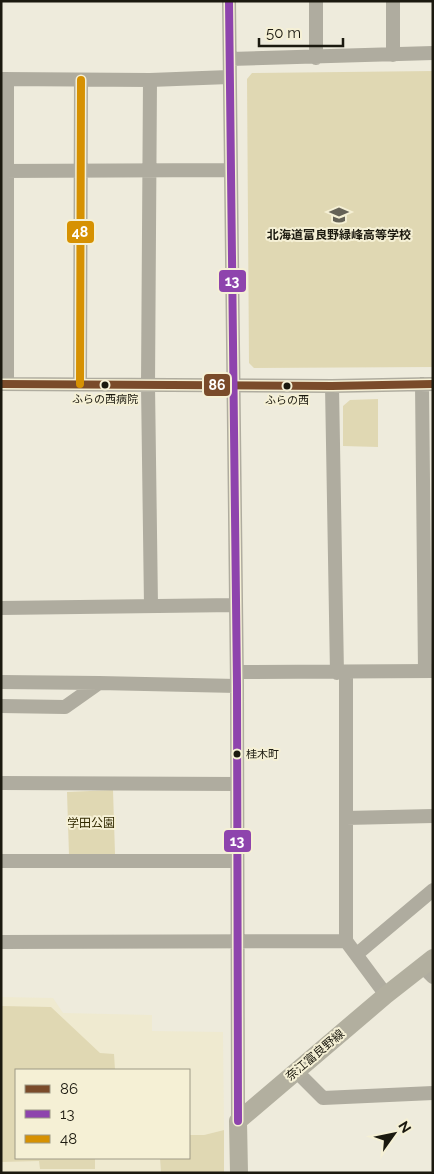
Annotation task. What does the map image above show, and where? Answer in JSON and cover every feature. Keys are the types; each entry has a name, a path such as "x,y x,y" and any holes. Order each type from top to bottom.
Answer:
{"main road":[{"name":"奈江富良野線","path":"238,1121 386,995 429,967"},
{"path":"238,1121 239,1173"}],"street":[{"path":"229,1 237,679 236,943 238,1121"},
{"path":"316,1 316,58"},
{"path":"393,1 393,55"},
{"path":"230,59 316,58 433,53"},
{"path":"1,682 99,683 429,671 427,384 148,386 4,384 4,79 150,80 230,77"},
{"path":"80,384 81,80"},
{"path":"150,80 148,386 151,606"},
{"path":"4,171 80,169 230,170"},
{"path":"332,386 346,818 346,941 386,995"},
{"path":"1,608 236,605"},
{"path":"1,706 65,707 99,683"},
{"path":"1,783 237,784"},
{"path":"346,818 433,816"},
{"path":"1,861 237,861"},
{"path":"356,954 433,890"},
{"path":"1,942 236,943 346,941"},
{"path":"296,1071 323,1098 433,1093"}],"shaded area":[{"path":"1,997 53,998 63,1013 152,1015 152,1031 223,1032 224,1130 204,1135 190,1135 190,1069 15,1069 15,1159 160,1159 161,1173 1,1173"}],"green space":[{"name":"北海道富良野緑峰高等学校","path":"433,71 433,367 254,368 249,363 247,79 252,73"},
{"path":"378,399 378,447 343,446 343,406 350,400"},
{"name":"学田公園","path":"113,790 115,854 69,855 67,792"},
{"path":"1,1006 51,1007 100,1053 114,1054 115,1069 15,1069 15,1159 95,1159 95,1169 40,1169 39,1161 1,1162"},
{"path":"224,1130 224,1173 161,1173 160,1159 190,1159 190,1135 204,1135"}],"transit line":[{"name":"13","path":"229,1 237,686 238,1121"},
{"name":"48","path":"80,384 81,80"},
{"name":"86","path":"1,384 332,386 433,384"}],"place":[{"name":"北海道富良野緑峰高等学校","path":"339,215"},
{"name":"ふらの西病院","path":"105,385"},
{"name":"ふらの西","path":"287,386"},
{"name":"桂木町","path":"237,754"}]}
